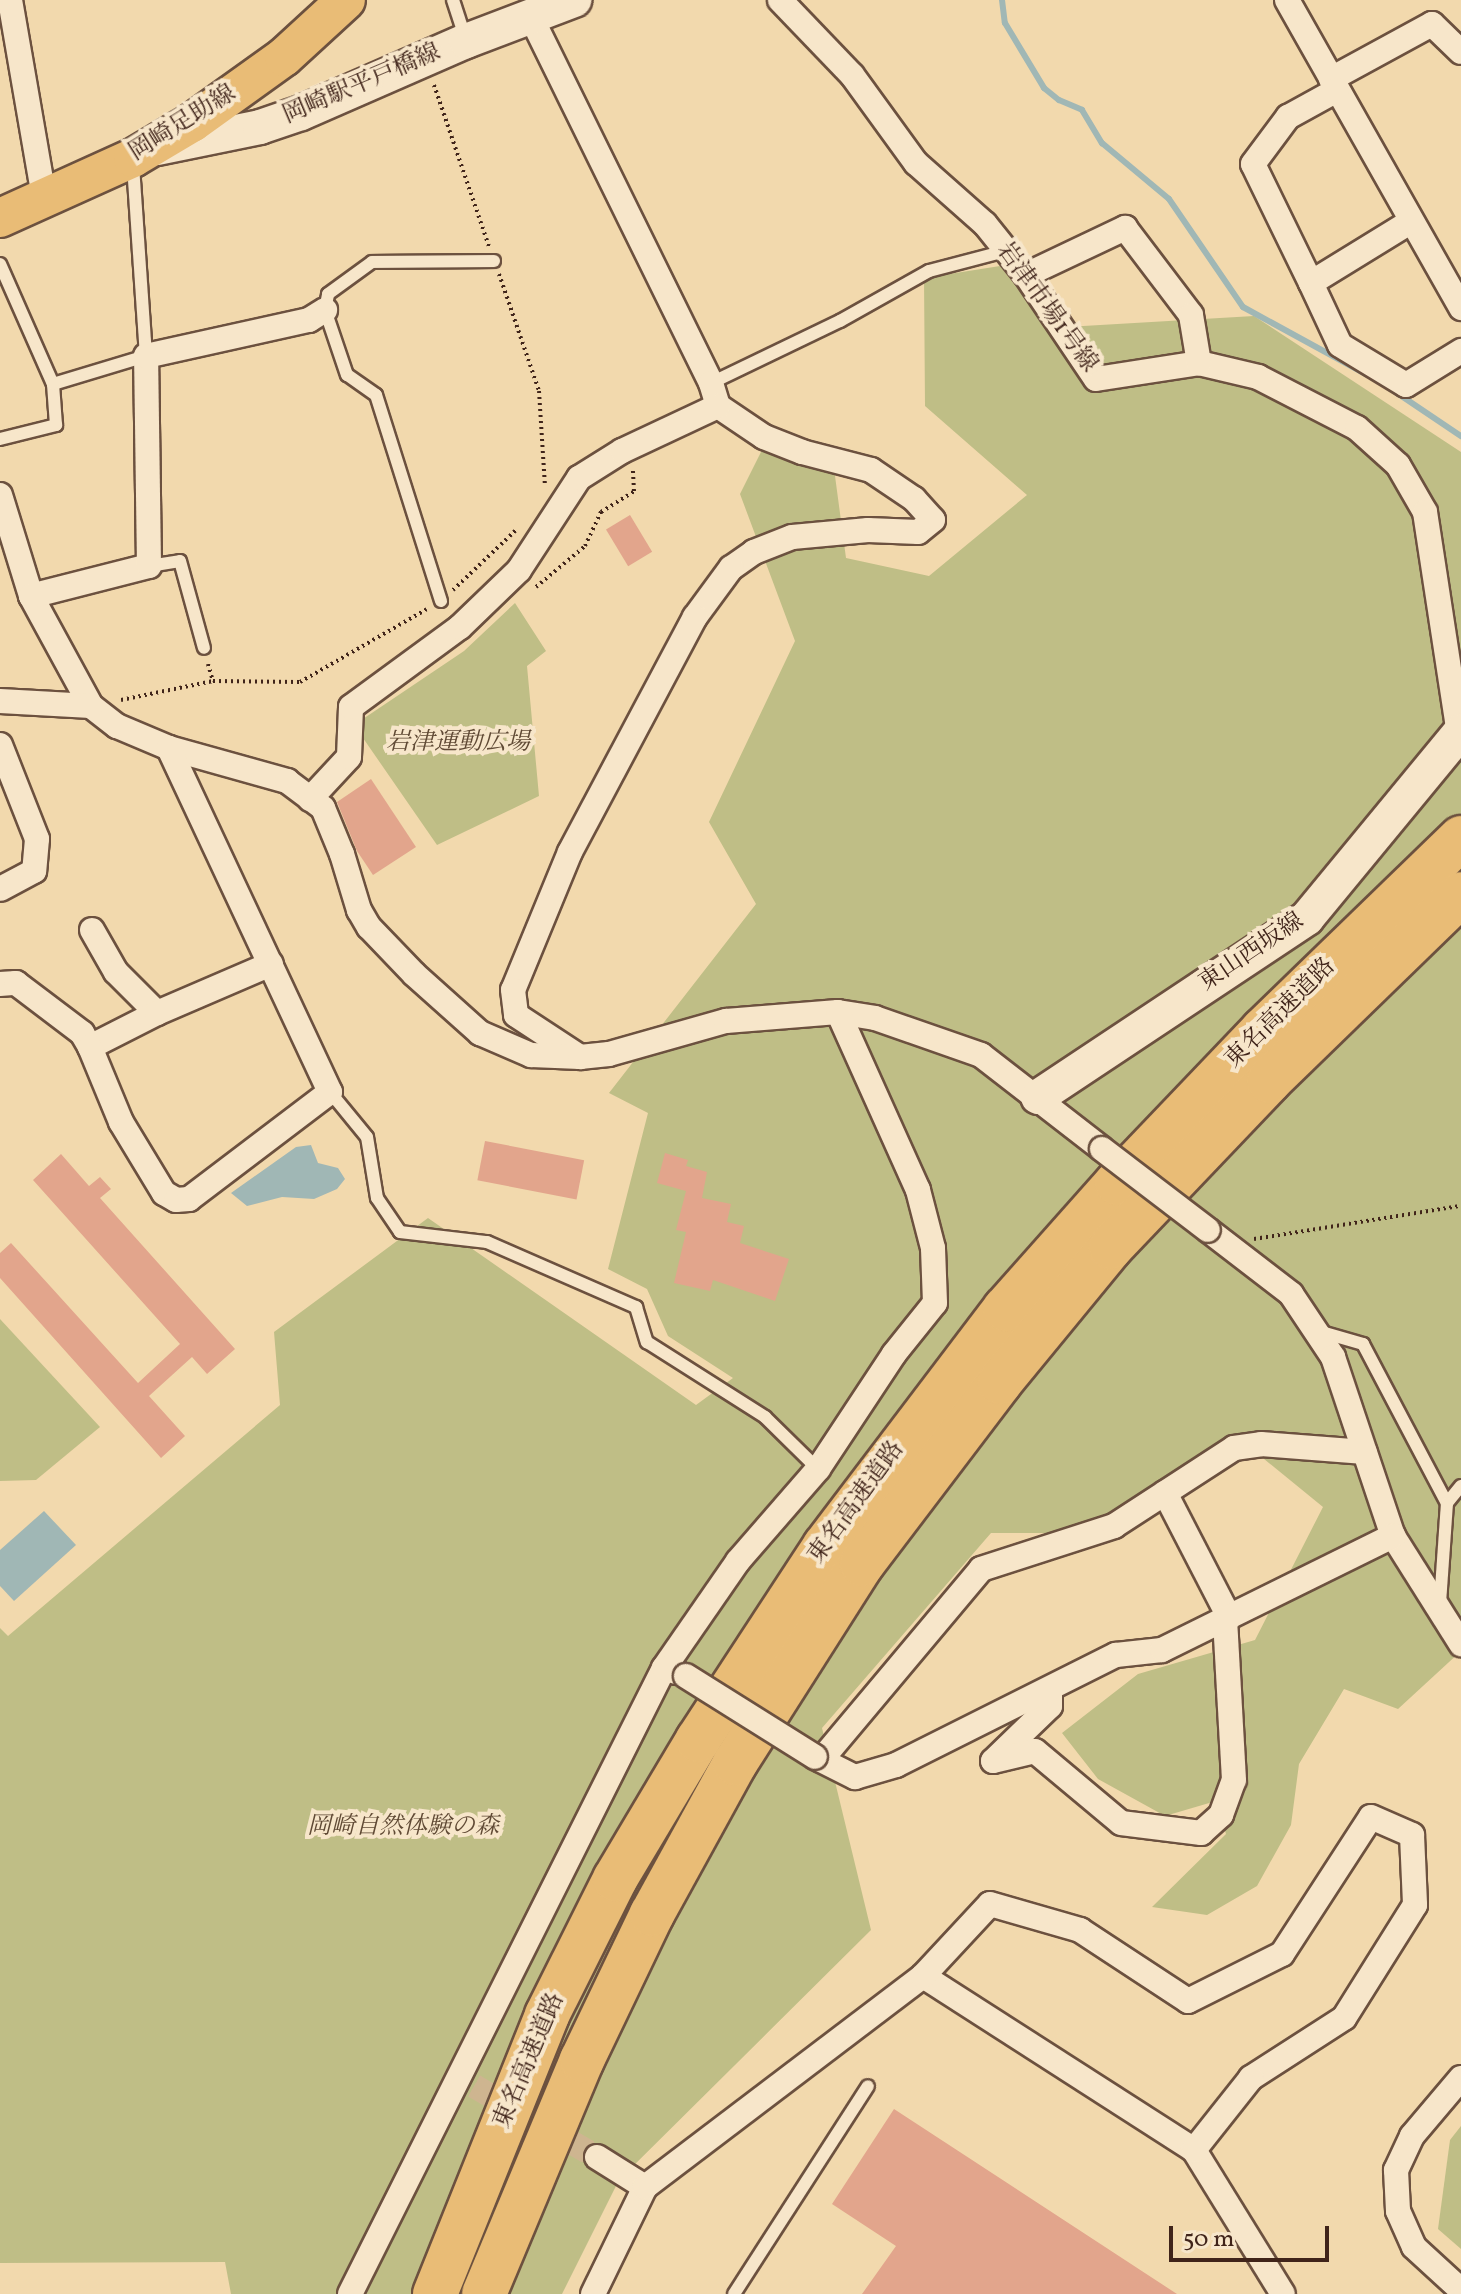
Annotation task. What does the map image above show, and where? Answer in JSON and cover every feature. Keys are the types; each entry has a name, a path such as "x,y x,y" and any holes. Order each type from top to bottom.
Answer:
{"highway":[{"name":"東名高速道路","path":"484,2294 582,2060 652,1914 844,1555 949,1380 1005,1309 1117,1183 1263,1030 1461,838"},
{"name":"東名高速道路","path":"435,2294 547,2015 615,1879 698,1740 844,1555 1000,1382 1111,1247 1269,1081 1461,894"}],"main road":[{"name":"岡崎足助線","path":"0,218 138,154 192,123 284,57 346,0"}],"street":[{"path":"10,0 44,196"},
{"name":"岡崎駅平戸橋線","path":"138,154 260,127 466,41 574,0"},
{"name":"岩津市場1号線","path":"780,0 852,75 916,163 985,224 1026,275 1096,379 1199,363 1258,377 1315,403 1357,428 1398,465 1425,512 1460,732"},
{"path":"1287,0 1461,308"},
{"path":"531,17 715,395 764,437 802,452 871,470 914,499 933,520 918,532 868,530 792,537 754,552 731,568 695,617 570,852 513,990 516,1015 580,1057"},
{"path":"1461,52 1432,24 1334,84 1288,117 1253,164 1340,345 1406,385 1461,351"},
{"path":"1311,283 1410,222"},
{"path":"1026,275 1125,228 1191,315 1199,363"},
{"path":"31,596 149,566 146,356 309,320 325,310"},
{"path":"310,799 349,757 351,707 460,627 519,570 579,478 715,395"},
{"path":"0,495 31,596 91,706 117,726 169,748 287,781 323,808 342,854 359,910 369,927 414,974 480,1033 531,1055 580,1057 609,1054 726,1021 838,1012 875,1018 981,1055 1291,1294 1333,1357 1393,1536 1461,1644"},
{"path":"0,701 91,706"},
{"name":"東山西坂線","path":"1038,1097 1307,918 1460,732"},
{"path":"0,745 9,793 37,839 34,871 0,889"},
{"path":"0,984 16,983 82,1033 121,1122 164,1193 176,1200 189,1199 330,1092 169,748"},
{"path":"92,930 116,972 157,1013"},
{"path":"90,1047 157,1013 271,964"},
{"path":"350,2294 466,2080 675,1672 738,1561 818,1469 894,1354 935,1303 933,1248 918,1190 838,1012"},
{"path":"818,1759 981,1569 1114,1526 1234,1448 1261,1444 1365,1452"},
{"path":"1050,1689 1050,1706 993,1761 1035,1751 1121,1823 1201,1833 1221,1815 1234,1780 1227,1618 1165,1493"},
{"path":"675,1672 818,1759 855,1777 896,1765 1116,1655 1162,1650 1393,1536"},
{"path":"593,2294 645,2187 923,1976 990,1904 1080,1930 1188,2001 1282,1954 1371,1817 1412,1835 1415,1905 1344,2018 1251,2078 1194,2150"},
{"path":"923,1976 1194,2150 1283,2294"},
{"path":"1461,2078 1412,2136 1396,2170 1398,2211 1414,2247 1461,2290"},
{"path":"597,2157 645,2187"}],"lane":[{"path":"453,0 466,41"},
{"path":"53,384 146,356 138,154"},
{"path":"715,395 929,271 1005,251"},
{"path":"441,601 376,395 347,375 325,310 328,294 372,262 494,261"},
{"path":"0,264 53,384 56,425 0,439"},
{"path":"149,566 180,561 204,648"},
{"path":"330,1092 367,1137 377,1198 400,1232 487,1242 636,1307 647,1342 765,1417 818,1469"},
{"path":"1315,1330 1363,1344 1447,1503 1439,1610"},
{"path":"1447,1503 1461,1486"},
{"path":"734,2294 868,2086"}],"path":[{"path":"499,590 533,590 585,546 601,512 634,491 635,472 622,451"},
{"path":"1284,1234 1461,1206"}],"green space":[{"name":"岡崎自然体験の森","path":"1000,266 1049,328 1254,316 1461,452 1461,1651 1398,1709 1344,1689 1299,1764 1291,1825 1257,1886 1207,1915 1152,1907 1226,1834 1216,1801 1165,1816 1098,1779 1062,1733 1138,1674 1255,1640 1323,1507 1253,1450 1118,1533 991,1533 822,1728 871,1930 619,2180 562,2294 231,2294 225,2262 0,2263 0,1628 8,1636 280,1405 274,1332 428,1218 696,1405 733,1378 668,1336 647,1289 608,1269 648,1113 609,1093 756,904 709,822 795,641 740,494 768,438 833,461 846,558 929,576 1027,495 925,406 924,278"},
{"name":"岩津運動広場","path":"515,603 546,651 527,666 539,796 437,845 354,725 464,651"},
{"path":"0,1319 100,1427 36,1480 0,1481"},
{"path":"1461,2126 1461,2249 1438,2229 1450,2140"}],"water":[{"path":"311,1145 318,1163 338,1168 345,1179 337,1189 314,1199 282,1197 247,1206 231,1193 296,1147"},
{"path":"44,1511 76,1545 14,1601 0,1586 0,1550"}],"building":[{"path":"630,515 652,552 628,566 606,529"},
{"path":"371,779 416,847 373,875 357,851 337,802"},
{"path":"485,1141 584,1160 577,1200 477,1180"},
{"path":"665,1153 688,1160 686,1166 707,1172 702,1198 731,1204 727,1222 744,1226 740,1243 789,1259 775,1301 713,1280 710,1291 674,1283 686,1232 676,1230 686,1191 657,1183"},
{"path":"61,1154 89,1186 100,1177 111,1189 100,1198 235,1349 207,1374 192,1357 149,1396 185,1436 161,1458 0,1278 0,1253 11,1243 138,1383 180,1344 33,1180"},
{"path":"894,2109 1177,2294 862,2294 896,2246 832,2204"}],"waterway":[{"path":"1002,0 1005,23 1044,88 1059,100 1082,110 1102,143 1169,199 1243,307 1367,375"},
{"path":"1394,391 1461,436"}],"tunnel":[{"path":"474,2086 597,2157"}]}
